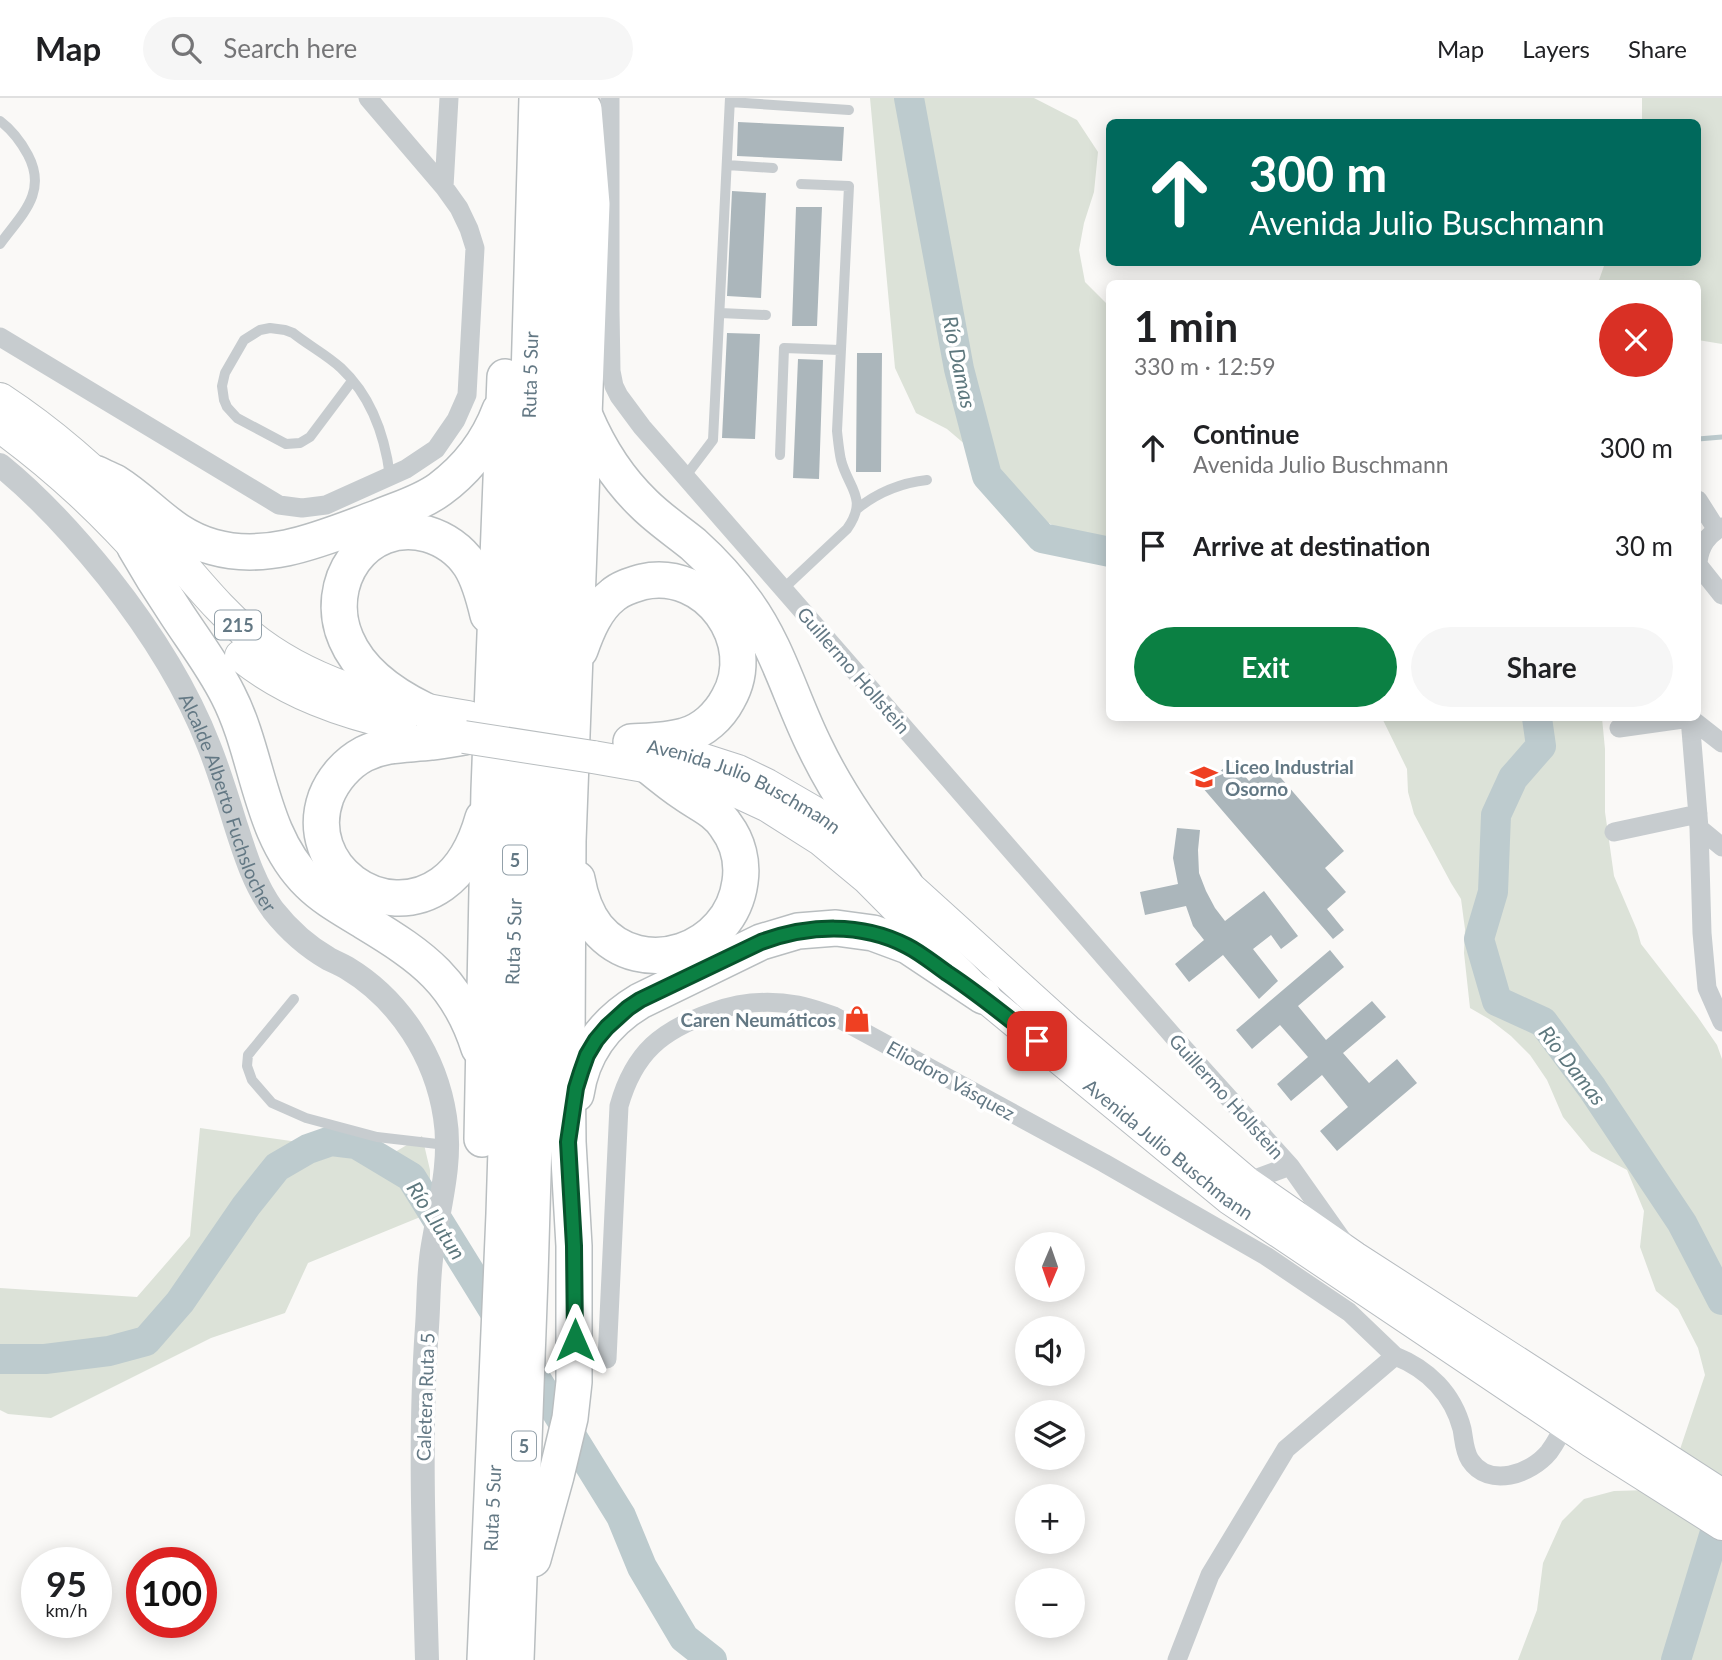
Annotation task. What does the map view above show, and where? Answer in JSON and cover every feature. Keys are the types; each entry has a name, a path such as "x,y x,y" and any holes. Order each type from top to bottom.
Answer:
{"highway":[{"path":"502,1619 481,1510 479,1428 489,790 505,397 513,98"},
{"name":"Ruta 5 Sur","path":"516,1660 502,1619 505,1158 537,98"},
{"name":"Ruta 5 Sur","path":"485,1660 502,1619 530,1262 565,98"},
{"path":"502,1619 556,1476 570,1418 572,1394 575,1332 574,1246 568,1142 568,841 592,204 583,98"},
{"path":"96,474 116,484 161,521 193,540 235,552 277,550 337,533 421,501 438,491 453,479 479,450 505,397"},
{"name":"215","path":"0,398 42,428 96,474 164,543 217,606 259,643 319,677 388,701 424,710 466,727"},
{"path":"584,414 605,456 631,491 713,563 746,603 772,647 828,774 872,842 905,884"},
{"name":"215","path":"0,426 79,489 221,640 244,659 286,686 352,713 419,729 466,727"},
{"path":"424,710 383,685 358,658 346,640 340,619 340,596 346,573 359,552 379,538 408,531 431,535 453,547 475,574 494,645"},
{"path":"135,547 228,694 246,736 270,820 285,853 296,869 322,895 409,949 434,971 465,1012 483,1066"},
{"path":"568,841 579,892 590,917 607,938 633,951 661,955 689,949 701,943 713,935 730,914 739,890 741,863 733,838 718,816 685,794 640,755 665,740 684,736 706,725 724,706 735,684 738,658 734,633 721,610 700,592 675,582 648,581 622,589 612,596 595,617 581,647 575,674"},
{"path":"466,727 433,742 376,749 353,761 328,791 321,830 326,851 340,873 370,892 381,896 405,897 429,891 449,879 466,857 481,826 489,790"},
{"name":"Avenida Julio Buschmann","path":"466,727 640,755"},
{"path":"568,1142 581,1072 596,1040 617,1017 640,1000 761,942 807,930 836,928 873,933 908,946 983,996"}],"main road":[{"name":"Avenida Julio Buschmann","path":"640,755 676,750 738,770 824,817 851,836 1069,1031 1247,1182 1570,1412"},
{"name":"Avenida Julio Buschmann","path":"640,755 740,794 786,818 820,840 867,879 983,996 1229,1199 1598,1430 1722,1525"},
{"name":"Avenida Julio Buschmann","path":"1598,1430 1722,1494"}],"street":[{"path":"0,337 279,505 302,508 326,505 406,469 436,449 456,420 467,395 475,248 459,208 368,98"},
{"path":"444,187 449,98"},
{"name":"Guillermo Hollstein","path":"610,98 611,371 619,396 685,477 1290,1166 1355,1257"},
{"name":"Alcalde Alberto Fuchslocher","path":"0,465 38,498 80,541 141,621 176,677 207,741 246,858 272,909 313,948 363,979 407,1024 435,1077 445,1116 447,1140"},
{"path":"1701,504 1719,529 1703,543 1701,551"},
{"path":"1701,567 1722,595"},
{"path":"1619,728 1669,721"},
{"path":"1690,721 1699,821 1702,933 1707,988 1722,1022"},
{"path":"1694,721 1722,743"},
{"path":"1614,832 1699,821"},
{"path":"1699,821 1722,847"},
{"name":"Eliodoro Vásquez","path":"607,1359 618,1106 626,1084 645,1053 666,1033 723,1008 762,1002 799,1005 834,1016 1104,1163 1266,1256 1349,1312 1395,1356 1420,1368 1441,1388 1457,1414 1470,1460 1490,1475 1506,1476 1535,1466 1549,1451 1570,1412"},
{"name":"Caletera Ruta 5","path":"427,1660 423,1490 424,1364 432,1250 443,1192 447,1140"},
{"name":"Guillermo Hollstein","path":"1247,1182 1290,1166"},
{"path":"1177,1660 1210,1575 1286,1449 1395,1356"}],"lane":[{"path":"685,477 713,440 730,100 849,110"},
{"path":"0,121 25,149 35,170 36,185 30,203 0,244"},
{"path":"727,165 773,168"},
{"path":"783,589 848,529 857,509 856,493 841,462 837,431 849,186 801,184"},
{"path":"720,313 766,315"},
{"path":"352,381 310,437 295,445 286,444 237,418 227,407 222,392 225,373 244,340 260,330 270,328 293,333 341,368 352,381 366,401 378,425 390,476"},
{"path":"780,455 784,348 841,351"},
{"path":"857,509 869,499 897,486 927,480"},
{"path":"294,999 248,1055 247,1066 252,1080 272,1103 306,1118 377,1137 447,1140"}],"shaded area":[{"path":"870,98 1034,98 1077,120 1098,152 1094,192 1079,250 1085,282 1106,303 1106,551 1038,518 1010,499 986,476 967,446 947,429 916,413 895,368"},
{"path":"1642,98 1722,98 1722,344 1701,340 1701,280 1599,280 1604,266 1701,266 1701,119 1642,119"},
{"path":"1383,721 1602,721 1605,812 1614,876 1641,944 1697,1016 1717,1045 1722,1059 1722,1660 1518,1660 1537,1610 1543,1563 1562,1521 1584,1499 1614,1491 1649,1490 1672,1473 1705,1375 1698,1348 1678,1309 1656,1291 1640,1247 1644,1211 1627,1170 1591,1151 1563,1117 1547,1080 1530,1055 1511,1036 1470,1008 1461,899 1414,814 1408,792 1407,769"},
{"path":"200,1128 390,1155 422,1136 430,1170 430,1213 308,1263 285,1313 211,1338 51,1418 8,1414 0,1410 0,1288 137,1297 190,1236"}],"building":[{"path":"738,122 844,127 842,161 737,156"},
{"path":"732,191 766,193 761,298 727,296"},
{"path":"796,207 822,207 817,326 792,326"},
{"path":"727,333 760,334 755,439 722,438"},
{"path":"857,353 882,353 881,472 856,472"},
{"path":"798,359 823,360 819,479 793,478"},
{"path":"1232,761 1249,781 1269,764 1344,851 1325,868 1346,892 1327,909 1344,930 1333,939 1202,787"},
{"path":"1177,828 1200,830 1199,873 1215,908 1225,921 1264,891 1298,936 1281,949 1271,935 1253,949 1278,981 1259,999 1223,955 1189,982 1175,964 1204,940 1193,926 1186,906 1145,915 1140,892 1178,884 1173,858"},
{"path":"1330,950 1344,967 1298,1006 1326,1040 1372,1001 1386,1017 1343,1053 1369,1083 1397,1059 1417,1083 1337,1151 1320,1131 1348,1107 1322,1075 1291,1101 1277,1084 1308,1057 1280,1025 1252,1049 1236,1030"}],"waterway":[{"name":"Río Damas","path":"909,98 959,369 987,476 1042,538 1106,551"},
{"path":"1701,439 1722,437"},
{"name":"Río Damas","path":"1537,721 1541,746 1513,778 1496,815 1493,892 1479,939 1497,1001 1543,1022 1592,1088 1682,1223 1722,1300"},
{"name":"Río Llutun","path":"0,1359 45,1359 109,1351 146,1341 180,1302 246,1206 277,1167 308,1149 331,1141 356,1144 411,1177 621,1516 642,1567 684,1638 712,1660"},
{"name":"Río Damas","path":"1676,1660 1722,1509"}],"place":[{"name":"Liceo Industrial Osorno","path":"1204,777"},
{"name":"Caren Neumáticos","path":"857,1019"}],"route":[{"path":"575,1340 574,1246 568,1142 576,1088 587,1055 596,1040 617,1017 640,1000 761,942 797,931 836,928 873,933 908,946 983,996 1037,1041"}]}
